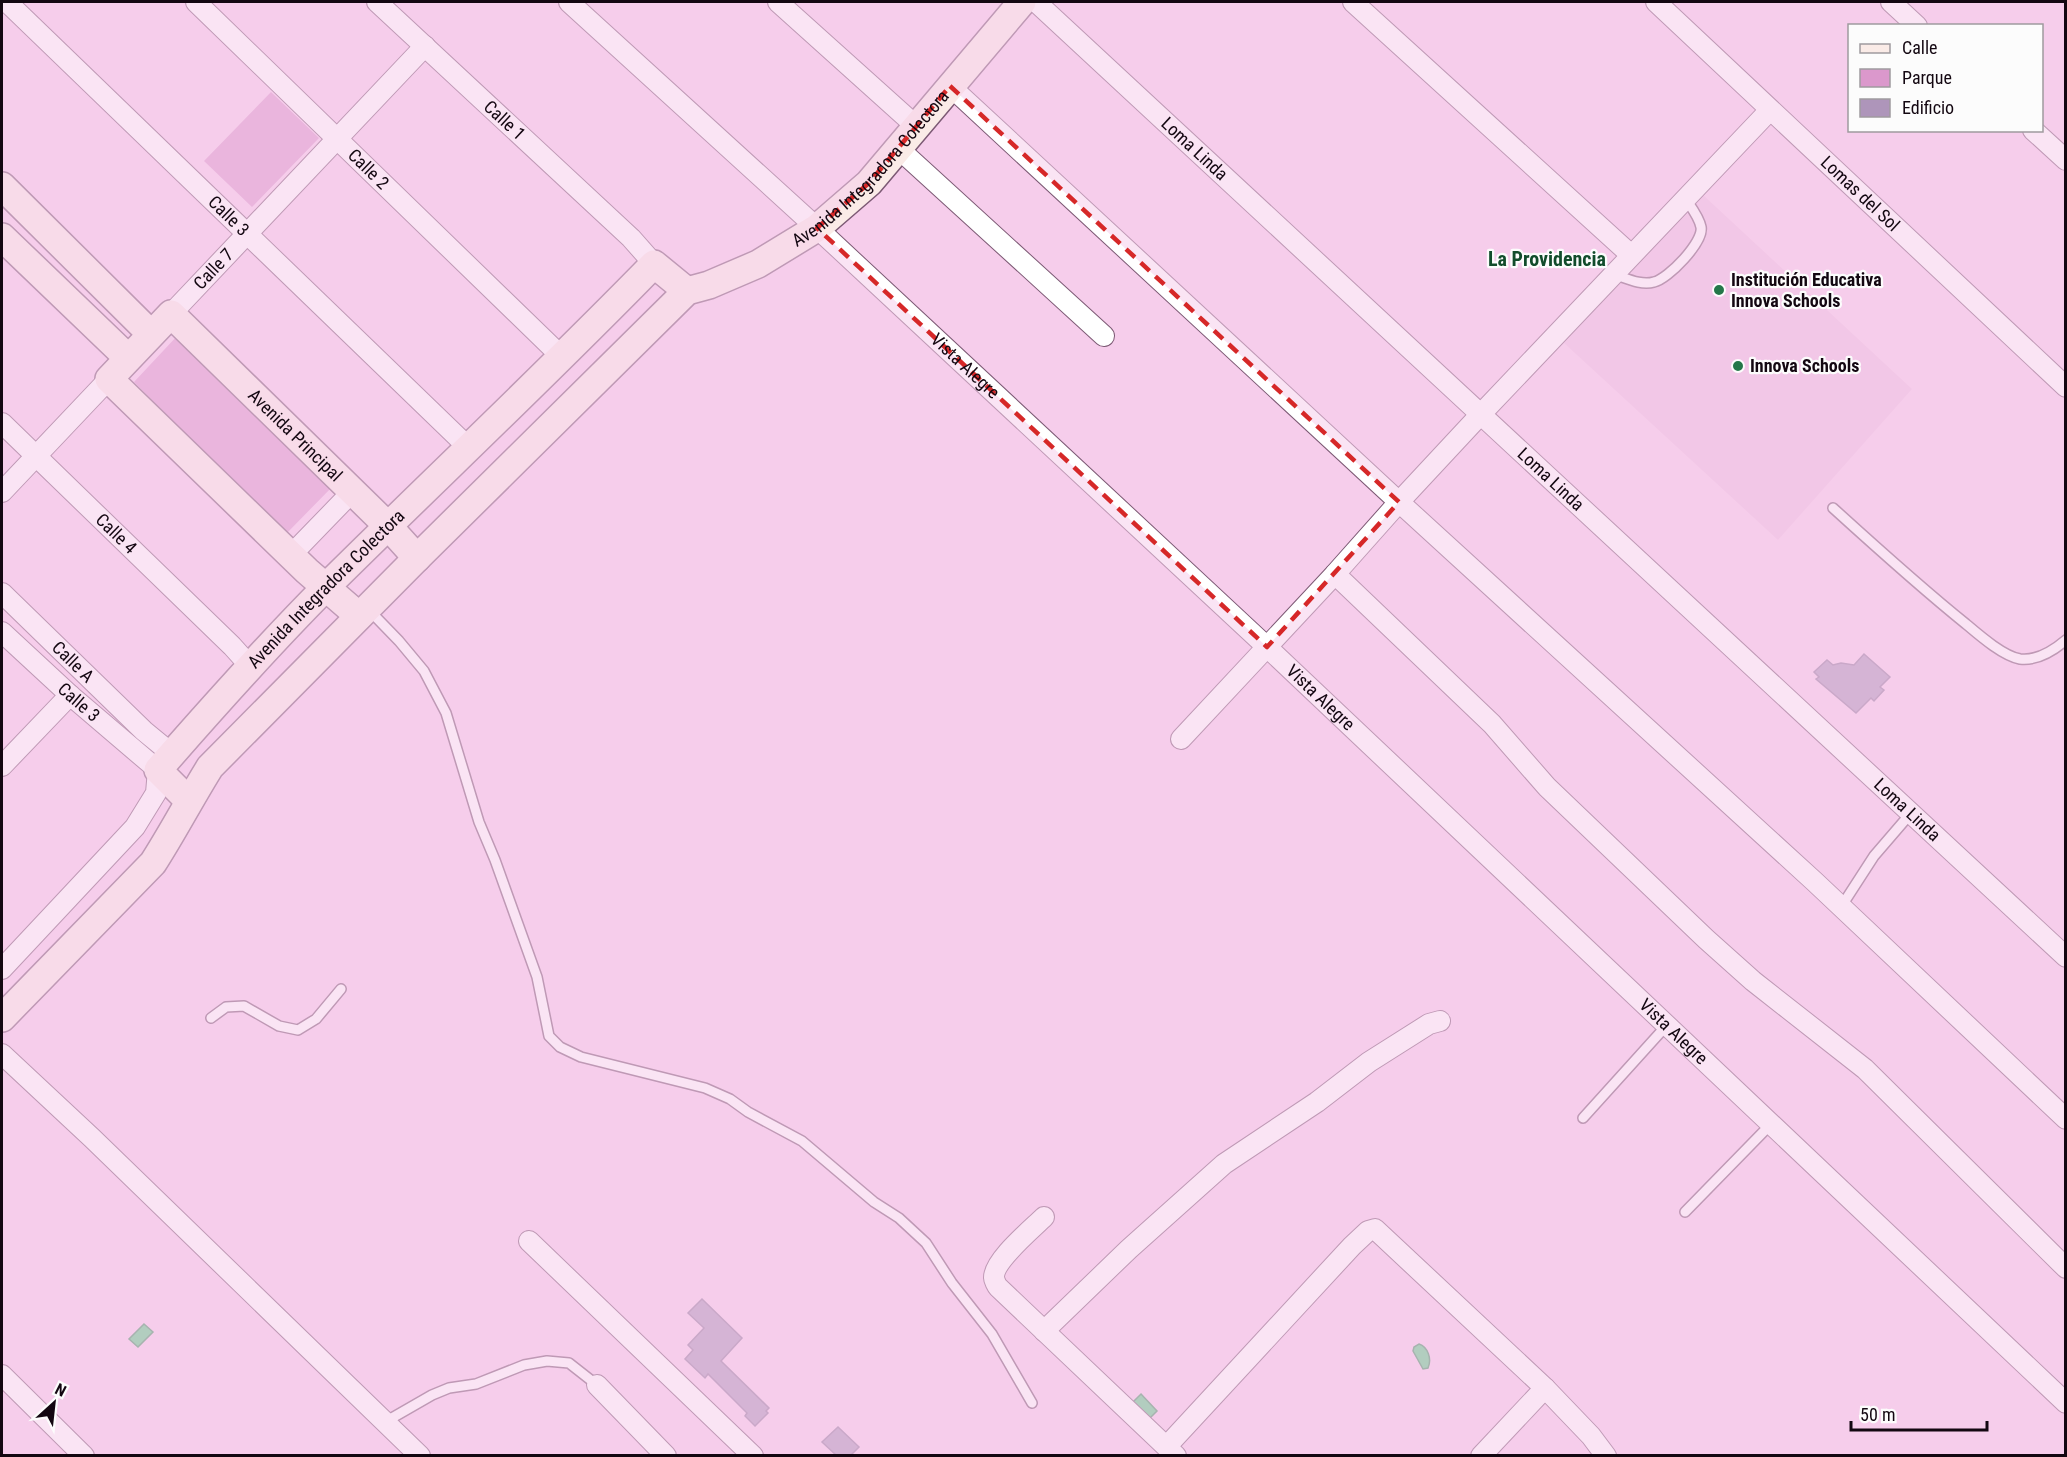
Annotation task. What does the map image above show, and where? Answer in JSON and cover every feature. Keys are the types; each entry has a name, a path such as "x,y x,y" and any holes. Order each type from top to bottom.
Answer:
{"street":[{"name":"Calle 2","path":"196,2 563,358"},
{"name":"Calle 1","path":"377,2 631,238 654,264"},
{"name":"Vista Alegre","path":"569,2 817,228 1267,647 2066,1403"},
{"path":"778,2 917,128"},
{"name":"Avenida Integradora Colectora","path":"2,1018 153,863 210,767 417,558 687,291 758,264 817,228 869,183 1022,2"},
{"name":"Loma Linda","path":"1036,2 2066,957"},
{"path":"1353,2 1631,255"},
{"name":"Lomas del Sol","path":"1656,2 2066,387"},
{"path":"1891,2 1915,24"},
{"name":"Calle 3","path":"10,7 469,448"},
{"name":"Calle 7","path":"2,492 425,46"},
{"path":"950,86 1399,502 1842,907 2066,1119"},
{"path":"1181,739 1480,415 1770,110"},
{"path":"2035,132 2066,160"},
{"path":"899,149 1104,336"},
{"path":"2,186 151,334"},
{"path":"2,237 129,358"},
{"name":"Avenida Integradora Colectora","path":"2,969 135,826 156,793 165,762 249,666 327,586 563,358 654,264"},
{"path":"654,264 687,291"},
{"name":"Avenida Principal","path":"171,314 353,491 417,558"},
{"path":"109,378 291,555 327,586 363,612"},
{"name":"Calle 4","path":"2,423 232,646 249,666"},
{"path":"291,555 353,491"},
{"path":"1335,574 1492,723 1547,786 1697,931 1753,981 1865,1069 2066,1268"},
{"name":"Calle A","path":"2,593 144,731 165,762"},
{"name":"Calle 3","path":"2,632 70,695 165,762"},
{"path":"2,766 70,695"},
{"path":"165,762 189,801"},
{"path":"1044,1331 1129,1249 1224,1164 1317,1102 1369,1062 1429,1024 1440,1021"},
{"path":"2,1054 420,1455"},
{"path":"1044,1217 996,1269 994,1279 998,1287 1171,1451 1352,1246 1368,1231 1375,1229 1545,1388 1606,1455"},
{"path":"529,1241 753,1455"},
{"path":"2,1376 84,1455"},
{"path":"597,1385 666,1455"},
{"path":"1480,1455 1545,1388"}],"lane":[{"path":"1613,274 1645,283 1656,282 1667,275 1698,242 1701,234 1701,227 1686,198"},
{"path":"1833,508 1924,591 1999,649 2018,659 2032,659 2049,652 2066,640"},
{"path":"363,612 399,641 424,671 446,713 479,822 537,977 549,1036 560,1047 581,1057 705,1088 730,1099 748,1112 802,1141 874,1202 899,1218 926,1243 952,1282 992,1334 1032,1403"},
{"path":"1842,907 1874,856 1911,813"},
{"path":"211,1018 226,1007 244,1006 279,1026 298,1030 316,1019 340,989"},
{"path":"1583,1118 1667,1025"},
{"path":"1684,1212 1771,1124"},
{"path":"384,1422 424,1399 449,1388 476,1384 524,1365 547,1361 569,1363 597,1385"}],"highlighted area":[{"path":"950,86 1399,502 1267,647 817,228 869,183"}],"shaded area":[{"name":"Innova Schools","path":"1702,194 1912,389 1778,540 1564,343"},
{"path":"144,1324 153,1332 138,1347 129,1339"},
{"path":"1419,1344 1428,1354 1430,1361 1428,1368 1423,1369 1413,1351 1414,1347"},
{"path":"1141,1394 1157,1411 1150,1418 1133,1402"}],"green space":[{"path":"271,92 319,138 252,207 204,161"},
{"path":"178,335 334,485 286,534 134,382"}],"building":[{"path":"1864,654 1890,677 1880,687 1884,690 1874,701 1871,698 1856,713 1816,679 1819,677 1814,672 1827,660 1833,665 1841,663 1854,665"},
{"path":"702,1299 742,1338 721,1361 769,1408 766,1411 768,1413 755,1426 745,1416 747,1413 708,1374 705,1378 685,1359 693,1350 688,1345 704,1328 688,1313"},
{"path":"838,1427 859,1447 851,1455 836,1455 822,1442"}],"place":[{"name":"Institución Educativa Innova Schools","path":"1719,290"},
{"name":"Innova Schools","path":"1738,366"}],"district":[{"name":"La Providencia","path":"1547,259"}]}
